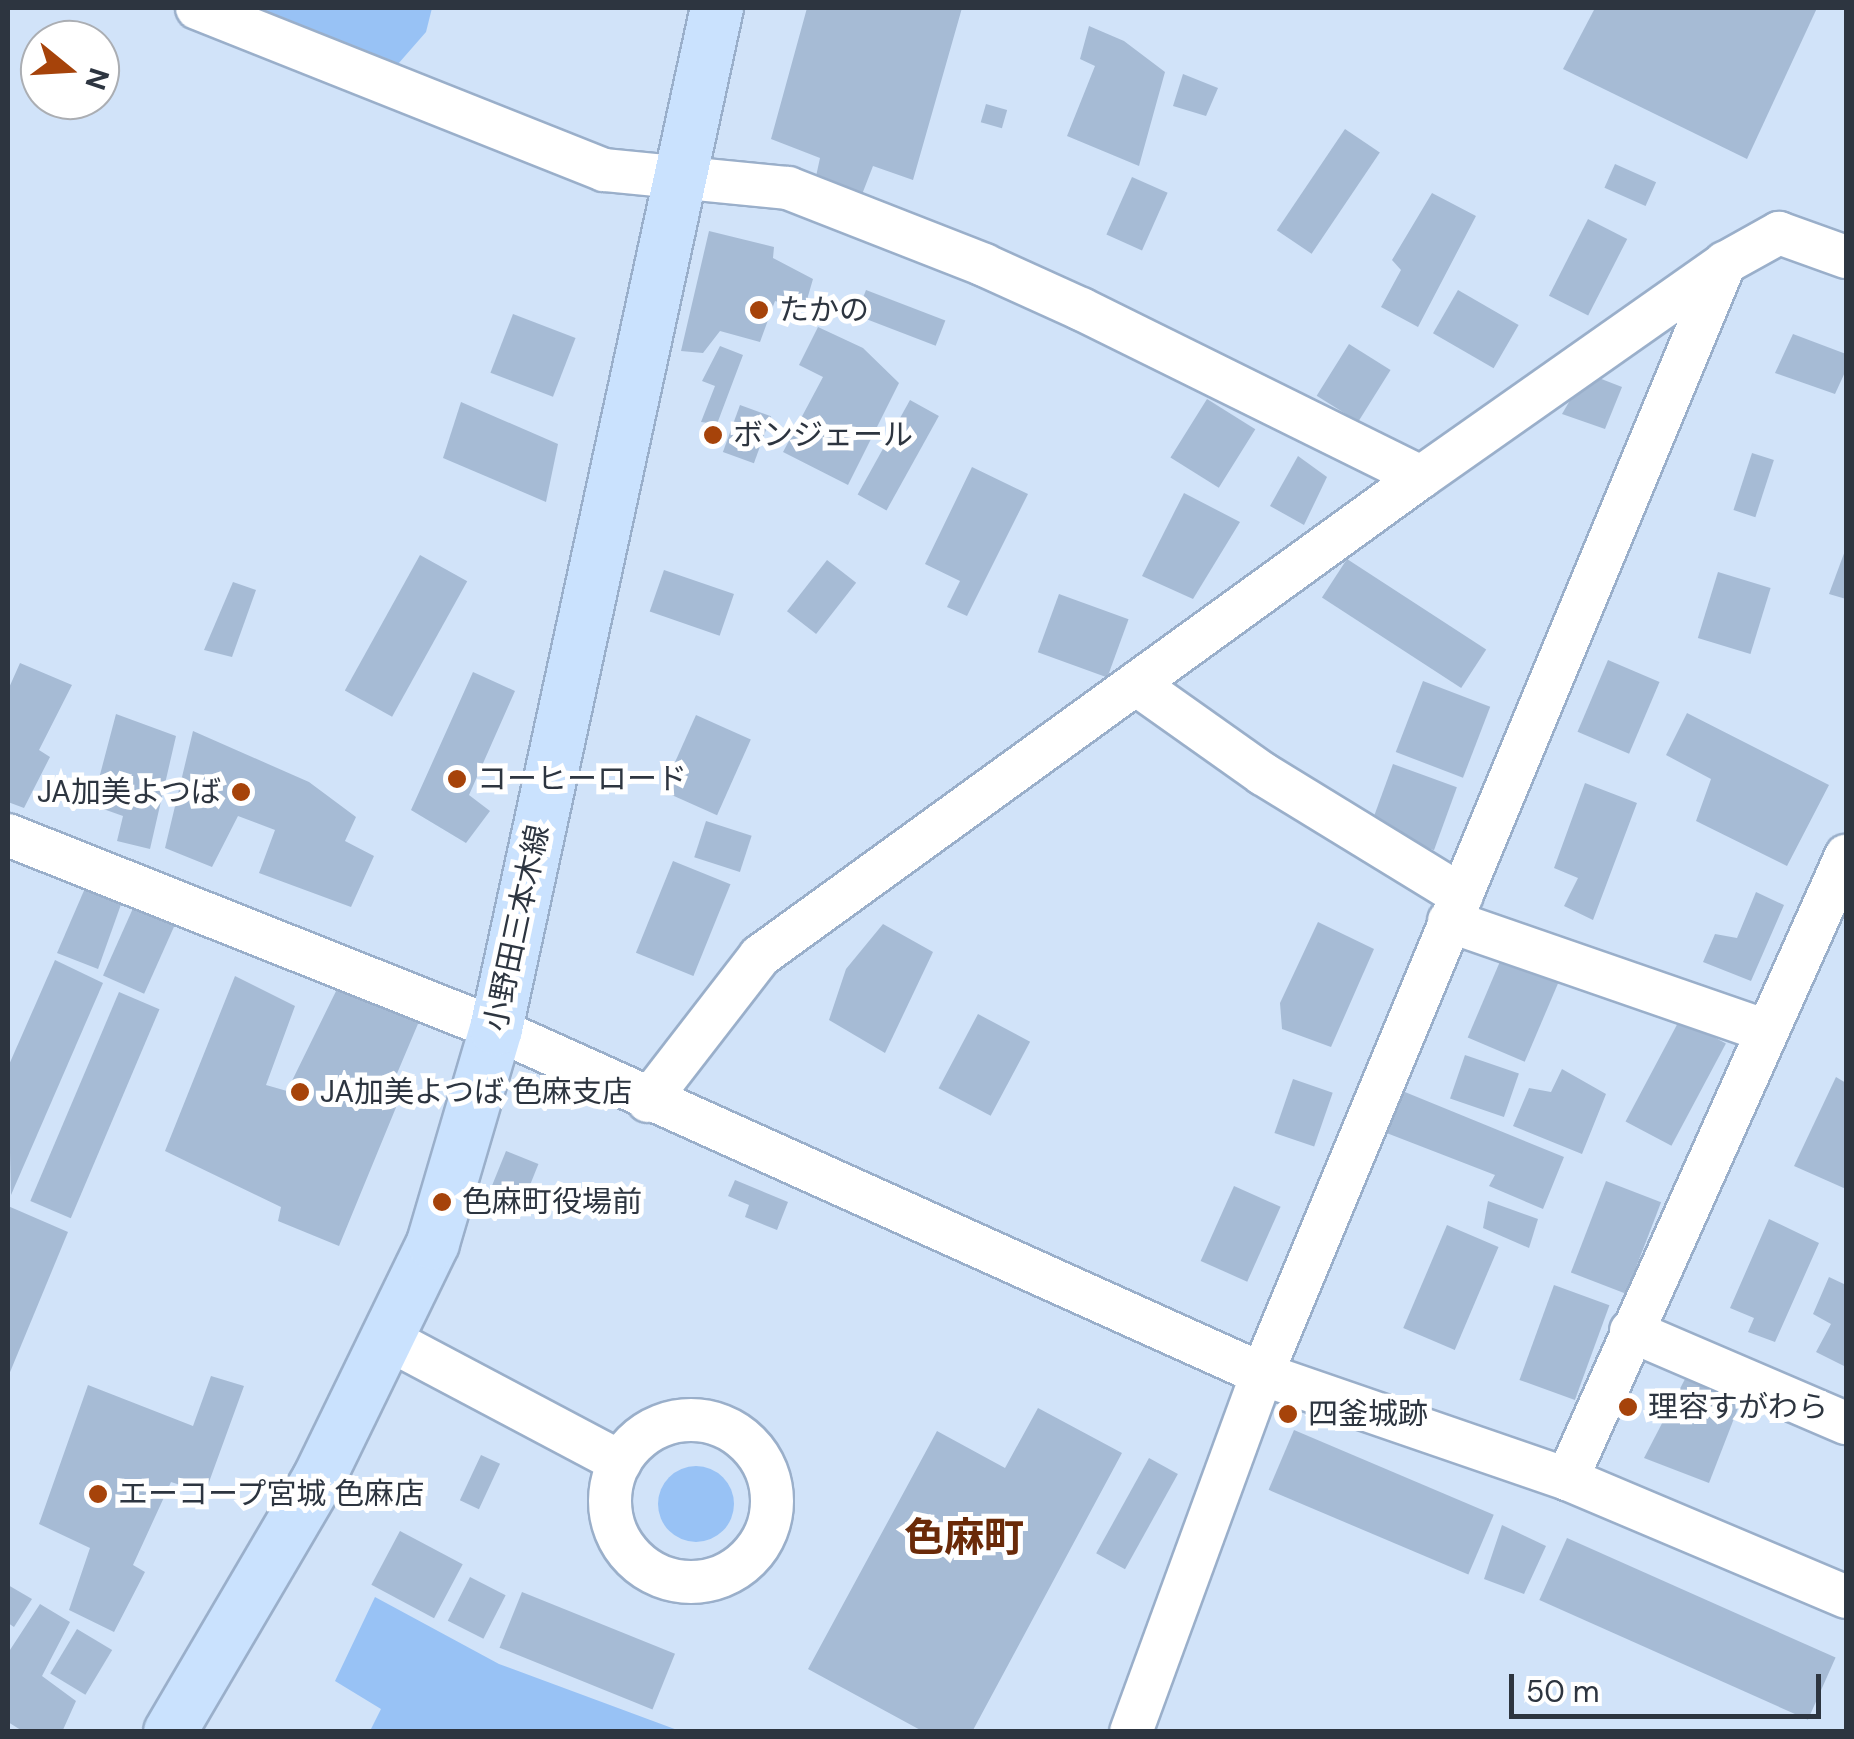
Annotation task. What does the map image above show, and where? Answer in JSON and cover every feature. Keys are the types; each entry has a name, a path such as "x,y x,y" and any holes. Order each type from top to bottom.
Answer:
{"main road":[{"name":"小野田三本木線","path":"170,1732 318,1480 433,1243 496,1029 717,8"}],"street":[{"path":"197,8 604,170 772,184 984,265 1422,477"},
{"path":"648,1101 760,956 1725,263 1779,233 1846,258"},
{"path":"1131,1732 1262,1374 1725,263"},
{"path":"1136,684 1456,909 1767,1031"},
{"path":"8,834 496,1029 648,1101 1262,1374 1568,1479 1846,1597"},
{"path":"1568,1479 1846,856"},
{"path":"1632,1331 1846,1423"},
{"path":"386,1338 620,1462"}],"shaded area":[{"path":"230,8 432,8 426,32 391,72"},
{"path":"696,1466 723,1477 734,1504 723,1531 696,1542 669,1531 658,1504 669,1477"},
{"path":"375,1597 499,1664 680,1731 370,1731 381,1709 335,1681"}],"building":[{"path":"807,8 962,8 913,180 873,166 861,197 815,181 820,158 771,139"},
{"path":"1595,8 1817,8 1747,159 1563,69"},
{"path":"1089,26 1124,41 1165,72 1139,166 1067,136 1095,66 1080,59"},
{"path":"1183,74 1218,88 1206,116 1173,106"},
{"path":"986,104 1007,110 1002,128 981,122"},
{"path":"1345,129 1380,152 1312,254 1277,230"},
{"path":"1615,164 1656,182 1646,206 1604,188"},
{"path":"1132,177 1168,193 1142,250 1106,235"},
{"path":"1432,193 1476,216 1418,327 1381,307 1401,270 1392,260"},
{"path":"1588,219 1627,239 1588,316 1549,296"},
{"path":"709,231 774,247 773,258 813,279 804,310 775,301 760,342 720,331 703,353 681,351"},
{"path":"866,290 945,320 936,346 856,315"},
{"path":"1458,290 1519,325 1494,368 1433,333"},
{"path":"513,314 576,338 553,397 490,373"},
{"path":"818,327 863,348 899,383 848,485 783,452 823,377 799,365"},
{"path":"1793,334 1846,354 1846,370 1835,394 1775,373"},
{"path":"1349,344 1391,370 1358,422 1317,396"},
{"path":"720,346 743,355 717,424 701,422 715,386 702,381"},
{"path":"1586,373 1622,387 1605,429 1562,414"},
{"path":"1207,399 1255,429 1219,488 1170,458"},
{"path":"910,400 939,416 887,510 858,494"},
{"path":"461,402 558,444 546,502 443,458"},
{"path":"740,405 771,416 754,463 723,452"},
{"path":"1752,453 1774,460 1755,517 1733,510"},
{"path":"1298,456 1327,477 1304,525 1270,506"},
{"path":"972,467 1028,494 967,616 947,607 960,581 925,564"},
{"path":"1184,493 1240,522 1193,599 1142,576"},
{"path":"1846,548 1846,599 1829,594"},
{"path":"420,555 467,581 392,717 345,691"},
{"path":"1347,559 1486,649 1461,688 1322,598"},
{"path":"827,560 856,583 816,634 787,611"},
{"path":"664,570 734,594 720,636 650,612"},
{"path":"1718,572 1771,588 1750,654 1698,638"},
{"path":"233,582 256,590 232,657 204,650"},
{"path":"1059,594 1129,619 1107,678 1038,652"},
{"path":"1608,660 1660,682 1629,754 1578,732"},
{"path":"20,663 72,685 39,750 50,757 24,808 8,802 8,690"},
{"path":"473,672 515,691 469,795 490,811 466,843 411,810"},
{"path":"1423,681 1490,707 1463,778 1396,752"},
{"path":"1687,713 1829,785 1787,866 1696,821 1711,779 1666,755"},
{"path":"116,714 176,736 150,849 117,841 123,816 92,805"},
{"path":"696,715 751,739 717,815 662,791"},
{"path":"193,731 309,782 356,817 345,841 374,856 351,907 259,873 275,830 238,816 212,867 165,848"},
{"path":"1393,764 1457,787 1434,850 1370,827"},
{"path":"1585,783 1637,803 1593,920 1564,906 1578,878 1554,868"},
{"path":"706,821 752,836 740,872 694,857"},
{"path":"673,861 730,884 693,976 636,953"},
{"path":"89,879 124,896 98,969 57,953"},
{"path":"1756,892 1784,905 1751,981 1703,962 1715,934 1737,938"},
{"path":"138,897 179,915 144,994 103,976"},
{"path":"1318,922 1374,949 1331,1047 1282,1029 1280,1003"},
{"path":"883,924 933,952 885,1053 829,1020 846,969"},
{"path":"1504,952 1561,976 1525,1062 1468,1038"},
{"path":"55,960 103,983 11,1195 8,1067"},
{"path":"235,976 295,1006 266,1085 287,1091 341,981 423,1012 385,1102 397,1105 339,1246 278,1221 281,1207 165,1151"},
{"path":"119,992 160,1009 71,1218 30,1201"},
{"path":"978,1014 1030,1042 991,1116 939,1088"},
{"path":"1680,1019 1726,1043 1671,1146 1626,1121"},
{"path":"1465,1055 1519,1074 1504,1117 1450,1098"},
{"path":"1562,1069 1606,1094 1582,1154 1513,1126 1529,1088 1551,1092"},
{"path":"1836,1077 1846,1083 1846,1189 1794,1166"},
{"path":"1293,1079 1333,1093 1314,1147 1274,1133"},
{"path":"1400,1090 1564,1157 1543,1209 1489,1186 1495,1175 1384,1132"},
{"path":"506,1151 538,1164 523,1202 491,1189"},
{"path":"735,1180 788,1202 777,1230 745,1217 749,1205 728,1196"},
{"path":"1606,1181 1661,1202 1626,1294 1571,1272"},
{"path":"1234,1186 1281,1207 1247,1282 1201,1261"},
{"path":"1488,1201 1538,1219 1529,1248 1483,1228"},
{"path":"8,1206 68,1232 8,1377"},
{"path":"1769,1219 1819,1243 1775,1342 1748,1332 1754,1318 1730,1308"},
{"path":"1447,1225 1499,1247 1455,1350 1403,1328"},
{"path":"1829,1277 1846,1285 1846,1367 1816,1352 1831,1324 1813,1314"},
{"path":"1554,1285 1609,1305 1575,1400 1519,1380"},
{"path":"211,1376 244,1386 205,1493 171,1482 133,1565 145,1572 114,1632 69,1610 90,1548 39,1524 88,1385 193,1426"},
{"path":"1685,1379 1740,1403 1709,1483 1644,1458"},
{"path":"1038,1408 1122,1453 972,1732 924,1732 808,1669 937,1431 1005,1468"},
{"path":"1294,1430 1494,1515 1468,1575 1269,1490"},
{"path":"481,1455 500,1464 479,1509 460,1500"},
{"path":"1149,1458 1178,1474 1125,1569 1096,1553"},
{"path":"1502,1525 1546,1546 1524,1594 1484,1579"},
{"path":"400,1531 463,1564 434,1618 371,1585"},
{"path":"1567,1538 1836,1658 1808,1720 1539,1600"},
{"path":"470,1577 506,1595 483,1639 448,1621"},
{"path":"8,1585 32,1599 14,1627 8,1623"},
{"path":"522,1592 675,1654 653,1709 500,1648"},
{"path":"40,1604 70,1622 42,1676 76,1701 62,1732 24,1732 8,1722 8,1653"},
{"path":"77,1629 112,1650 85,1695 50,1674"}],"place":[{"name":"たかの","path":"759,310"},
{"name":"ボンジェール","path":"713,435"},
{"name":"コーヒーロード","path":"457,779"},
{"name":"JA加美よつば","path":"241,792"},
{"name":"JA加美よつば 色麻支店","path":"300,1092"},
{"name":"色麻町役場前","path":"442,1202"},
{"name":"理容すがわら","path":"1628,1407"},
{"name":"四釜城跡","path":"1288,1414"},
{"name":"エーコープ宮城 色麻店","path":"98,1494"}],"district":[{"name":"色麻町","path":"964,1537"}]}
